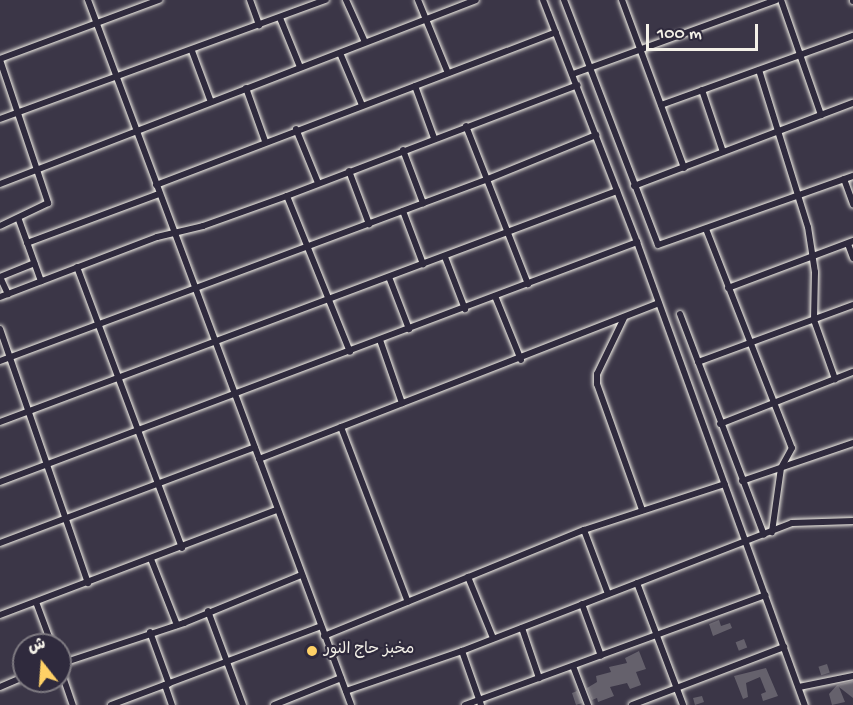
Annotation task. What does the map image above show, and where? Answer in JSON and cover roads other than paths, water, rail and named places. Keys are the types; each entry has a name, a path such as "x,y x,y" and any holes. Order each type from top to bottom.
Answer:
{"street":[{"path":"88,0 351,705"},
{"path":"0,226 48,206 39,171 0,59 159,0"},
{"path":"250,0 260,25"},
{"path":"0,119 192,51 326,0"},
{"path":"346,0 365,42"},
{"path":"418,0 448,73"},
{"path":"0,184 39,171 136,130 476,0"},
{"path":"543,0 637,242 805,703 795,705"},
{"path":"564,0 658,245 853,176"},
{"path":"622,0 684,168"},
{"path":"573,74 776,0"},
{"path":"781,0 821,115"},
{"path":"280,18 300,67"},
{"path":"156,185 296,129 556,32"},
{"path":"661,105 853,36"},
{"path":"192,51 211,102"},
{"path":"340,53 362,105"},
{"path":"759,70 779,130 814,256 814,320 835,379"},
{"path":"0,297 77,267 287,196 577,85"},
{"path":"415,86 434,138"},
{"path":"246,88 265,141"},
{"path":"702,90 723,152"},
{"path":"634,186 853,103"},
{"path":"466,126 528,285"},
{"path":"296,129 318,183"},
{"path":"0,361 488,179 596,135"},
{"path":"403,150 423,203"},
{"path":"349,171 369,224"},
{"path":"844,179 853,204"},
{"path":"0,422 445,257 617,190"},
{"path":"27,243 159,194"},
{"path":"287,196 350,352"},
{"path":"403,211 423,264"},
{"path":"19,219 41,281"},
{"path":"706,229 792,451 782,468 772,531"},
{"path":"0,482 236,396 637,242"},
{"path":"728,288 850,242 853,258"},
{"path":"445,257 465,309"},
{"path":"8,294 0,277 34,263"},
{"path":"77,267 182,548"},
{"path":"389,277 409,329"},
{"path":"495,296 521,360"},
{"path":"259,459 402,403 521,360 659,303"},
{"path":"698,362 853,305"},
{"path":"680,314 764,535"},
{"path":"624,318 597,374 597,384 642,510"},
{"path":"0,329 88,583"},
{"path":"380,340 402,403"},
{"path":"720,424 853,372"},
{"path":"340,427 408,602"},
{"path":"742,481 853,443"},
{"path":"0,543 255,447"},
{"path":"324,636 584,530 725,484"},
{"path":"0,615 182,548 277,510"},
{"path":"345,691 462,651 797,522 853,521"},
{"path":"584,530 608,594"},
{"path":"152,559 177,625"},
{"path":"72,660 150,632 177,625 301,575"},
{"path":"468,577 493,638"},
{"path":"637,583 683,705"},
{"path":"465,705 480,702 765,595"},
{"path":"36,602 48,633"},
{"path":"582,604 601,656"},
{"path":"208,612 243,705"},
{"path":"111,705 321,626"},
{"path":"522,628 539,678"},
{"path":"150,632 172,705"},
{"path":"632,705 784,647"},
{"path":"462,651 480,702"},
{"path":"573,666 588,705"},
{"path":"799,687 853,676"},
{"path":"274,705 341,678"}],"place":[{"name":"مخبز حاج النور","path":"312,651"}]}
